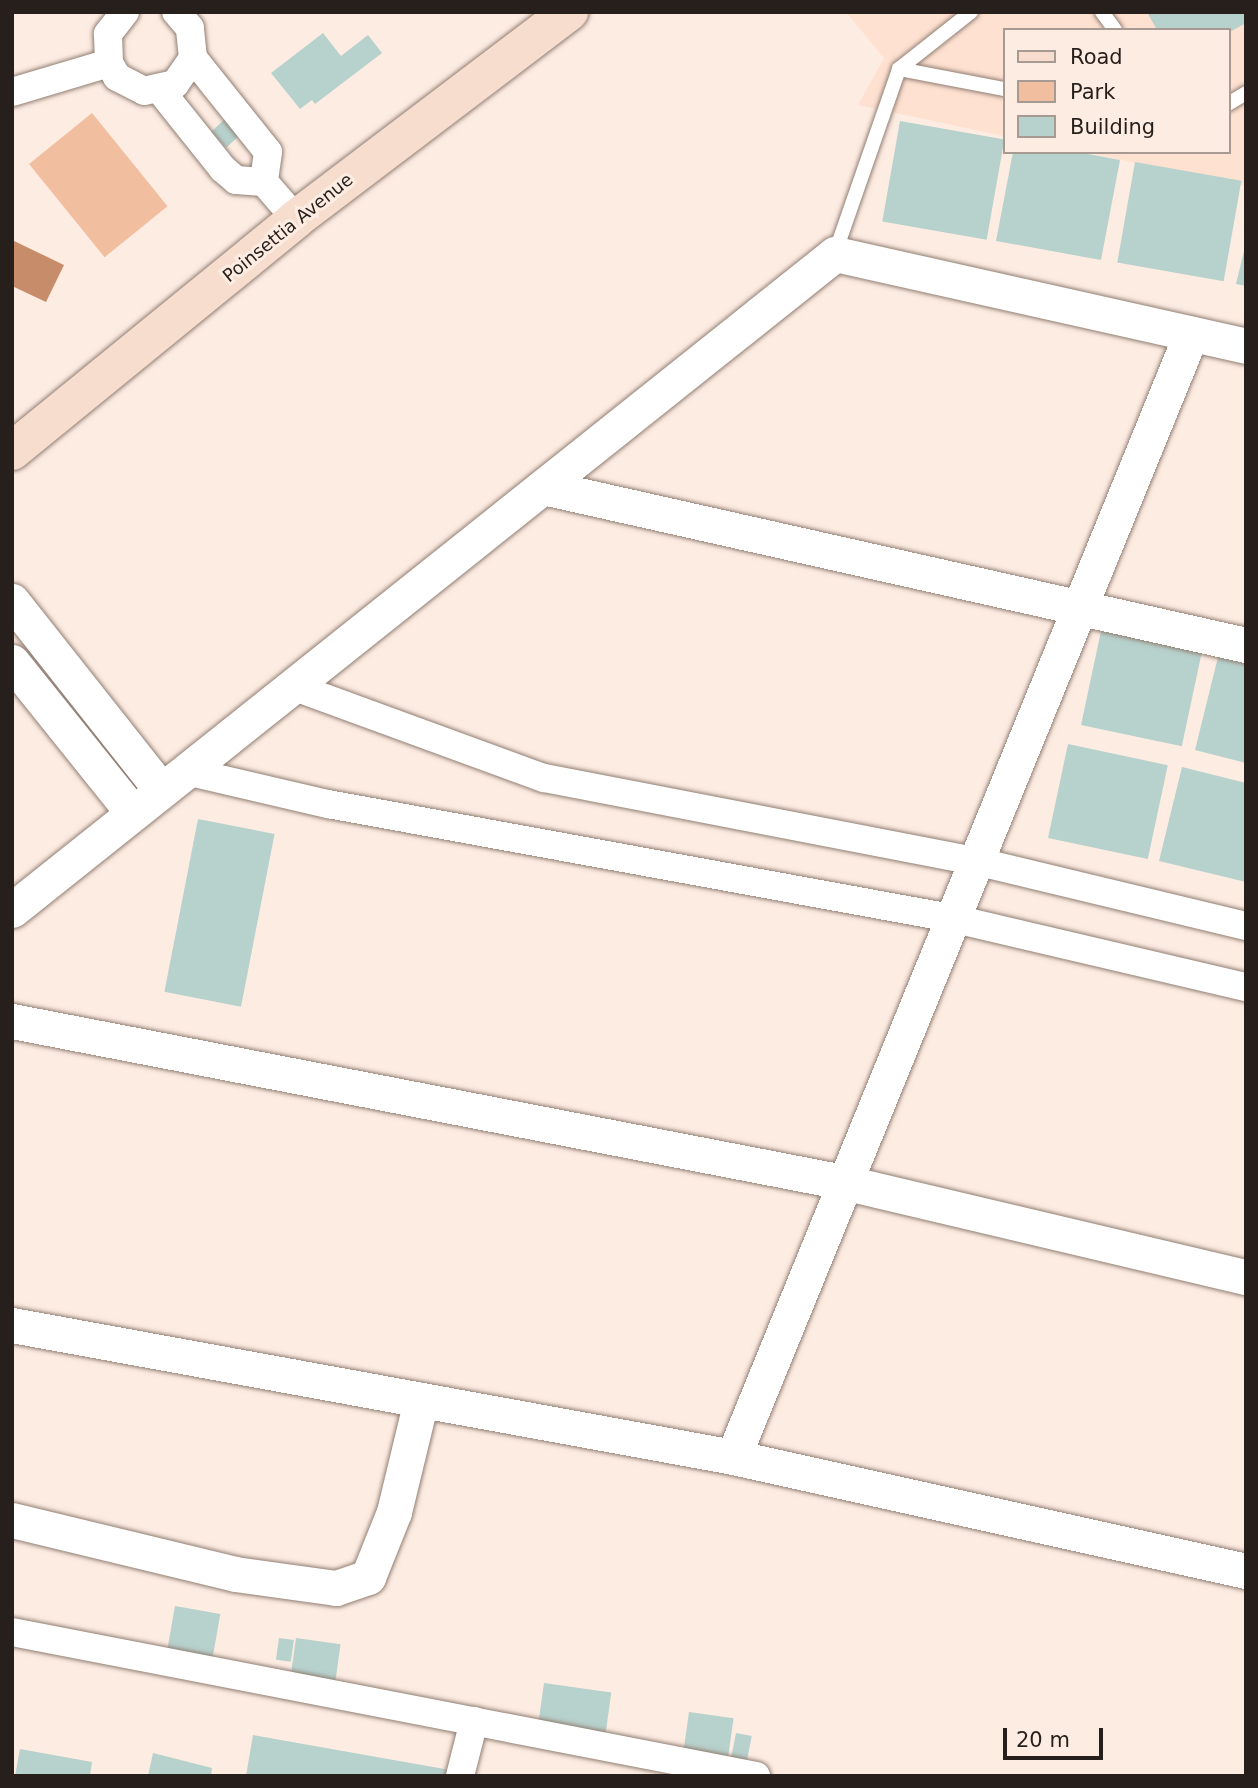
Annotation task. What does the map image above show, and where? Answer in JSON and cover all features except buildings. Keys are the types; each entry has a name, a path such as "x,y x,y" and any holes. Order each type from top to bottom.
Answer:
{"main road":[{"name":"Poinsettia Avenue","path":"12,451 296,219 569,12"}],"street":[{"path":"125,12 108,34 109,63 129,86 160,90 186,73 193,58 190,27 179,13"},
{"path":"193,58 268,152 264,182"},
{"path":"12,92 109,63"},
{"path":"160,90 223,169 236,180 264,182 296,219"},
{"path":"12,909 835,254 1246,346"},
{"path":"733,1457 1191,334"},
{"path":"543,487 1080,605 1246,645"},
{"path":"12,601 24,641 173,781 328,804 951,918 1246,987"},
{"path":"12,662 133,813"},
{"path":"292,686 544,778 975,861 1246,926"},
{"path":"12,1021 843,1182 1246,1277"},
{"path":"12,1325 733,1457 1246,1571"},
{"path":"12,1520 235,1574 336,1588 368,1577 394,1511 421,1400"},
{"path":"12,1632 756,1776"},
{"path":"460,1776 474,1721"}],"lane":[{"path":"835,254 899,69 971,12"},
{"path":"1102,12 1114,28"},
{"path":"899,69 1002,89"},
{"path":"1230,103 1246,93"}],"shaded area":[{"path":"846,12 1246,12 1246,186 1094,154 1230,154 1230,28 1002,28 1002,136 858,105 884,58"},
{"path":"12,240 64,265 46,302 12,286"}],"green space":[{"path":"92,113 168,206 105,257 29,164"}]}
